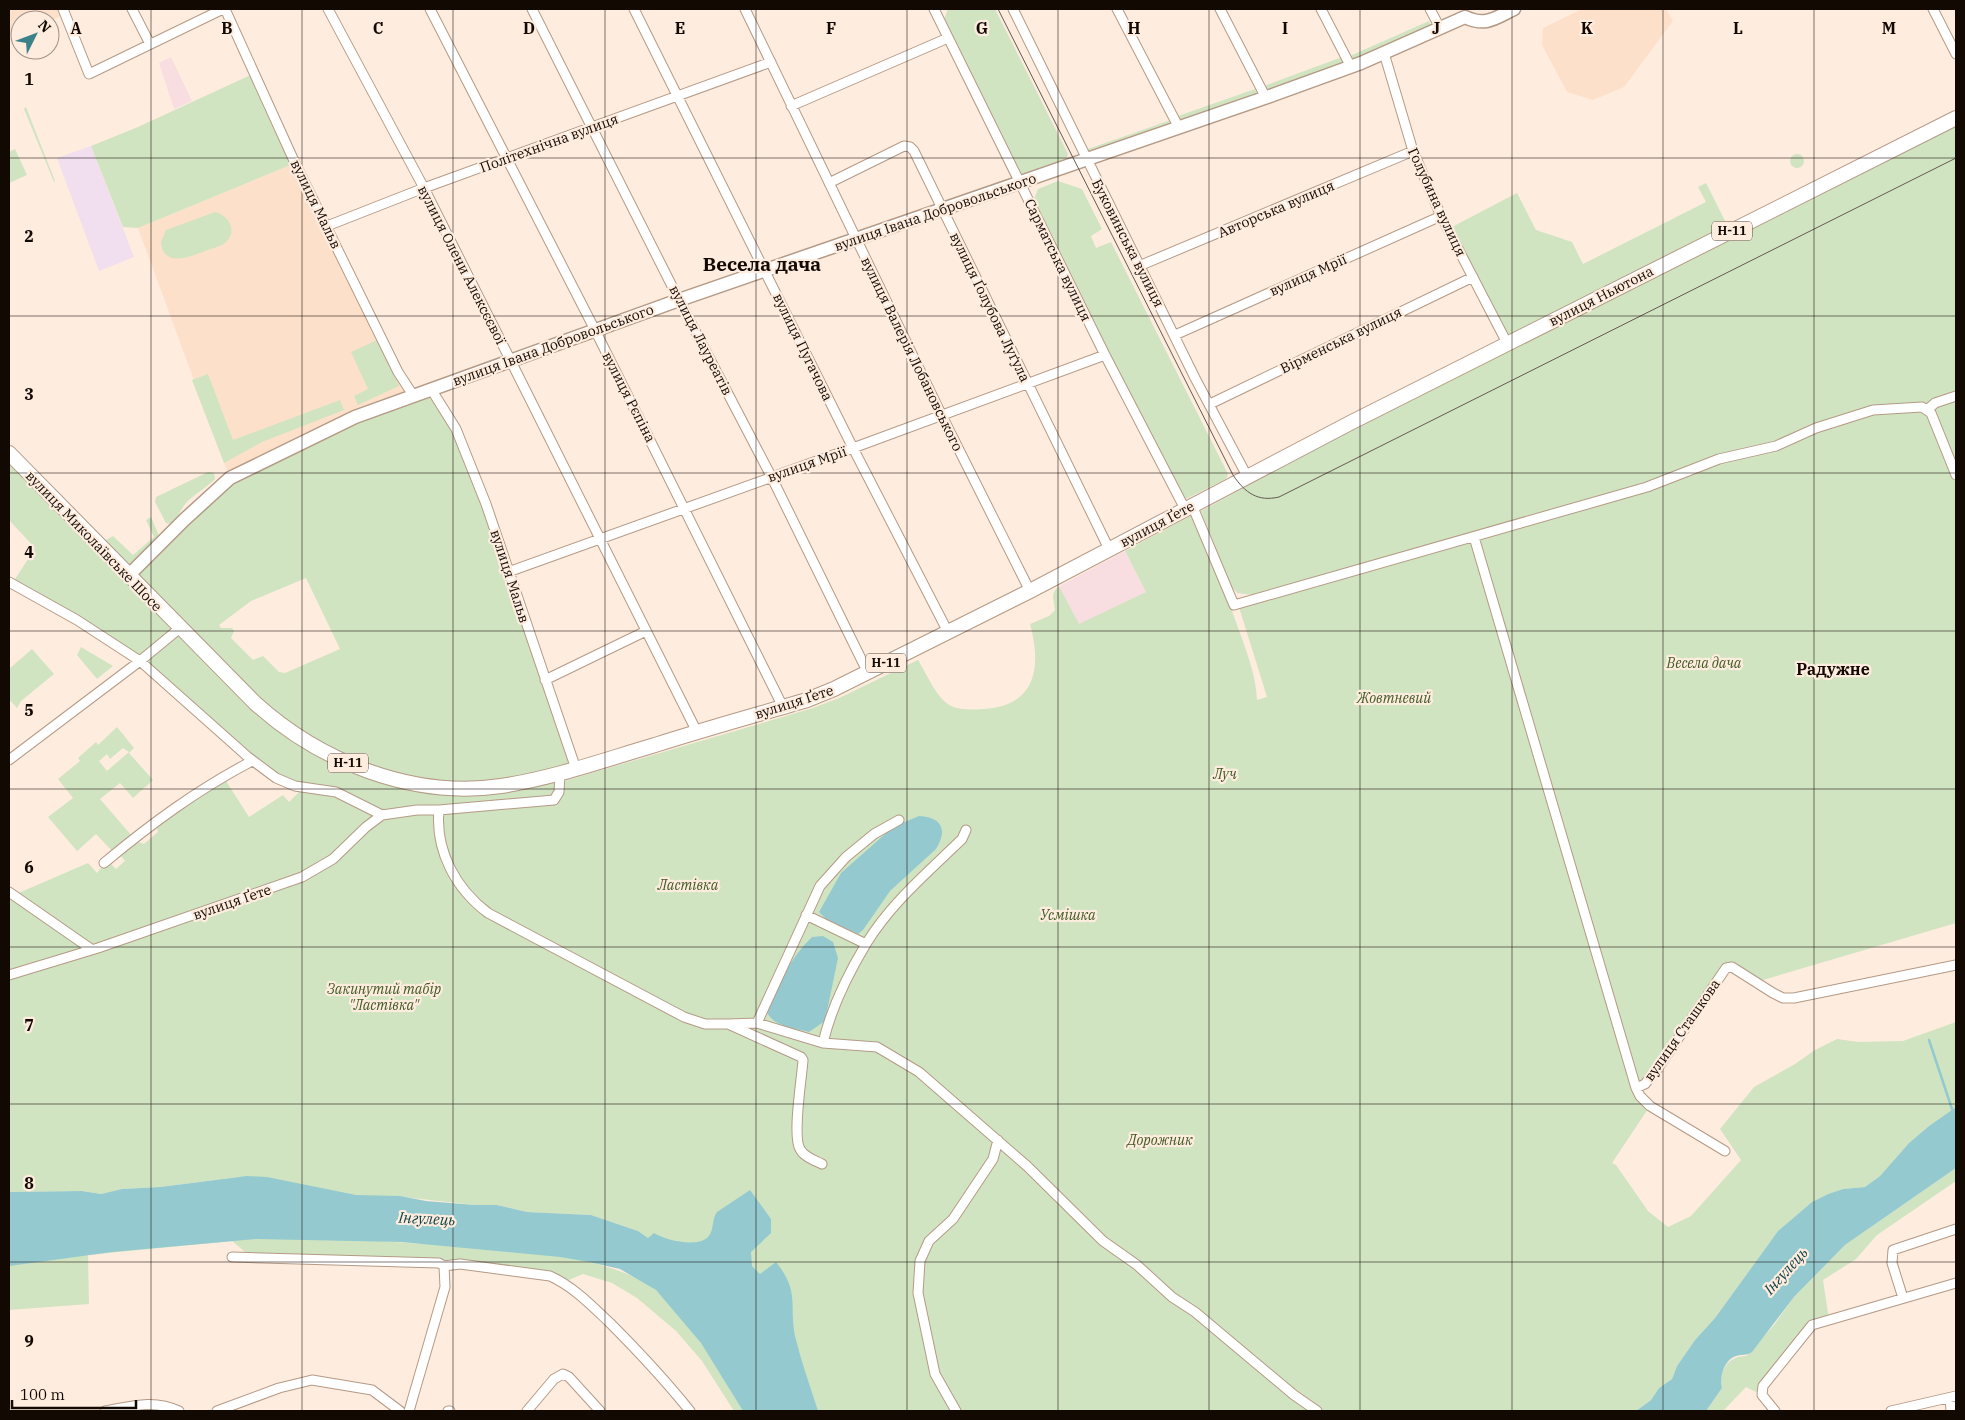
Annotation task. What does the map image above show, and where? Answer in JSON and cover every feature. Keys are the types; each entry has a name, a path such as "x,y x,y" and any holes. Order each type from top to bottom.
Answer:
{"main road":[{"name":"вулиця Ньютона","path":"1247,476 1507,343 1956,118"},
{"name":"вулиця Миколаївське Шосе","path":"9,452 180,628 269,716 296,736 340,760 414,783 455,788 500,786 560,774"},
{"name":"вулиця Ґете","path":"560,774 834,690 1247,476"}],"street":[{"path":"63,9 89,74 224,9"},
{"path":"132,9 150,44"},
{"name":"вулиця Мальв","path":"224,9 295,164 398,372 413,395"},
{"name":"вулиця Олени Алексєєвої","path":"328,9 424,188 697,732"},
{"name":"вулиця Рєпіна","path":"430,9 595,330 783,707"},
{"name":"вулиця Лауреатів","path":"532,9 679,300 772,476 868,673"},
{"name":"вулиця Пугачова","path":"634,9 853,448 948,632"},
{"name":"вулиця Валерія Лобановського","path":"745,9 941,414 1030,590"},
{"path":"936,13 944,9"},
{"name":"Буковинська вулиця","path":"1013,9 1139,266 1247,476"},
{"path":"1117,9 1180,128"},
{"path":"1220,9 1266,98"},
{"path":"1321,9 1351,67"},
{"path":"1430,9 1440,28"},
{"path":"1468,13 1476,22 1487,22 1514,9"},
{"path":"1933,9 1956,54"},
{"name":"Сарматська вулиця","path":"936,13 1104,355 1188,507 1234,605 1474,537"},
{"name":"вулиця Івана Добровольського","path":"128,576 187,516 230,478 330,428 413,395 679,300 1266,98 1351,67 1440,28 1468,13"},
{"path":"791,106 948,38"},
{"name":"Голубина вулиця","path":"1384,53 1413,152 1441,216 1507,343"},
{"name":"Політехнічна вулиця","path":"327,226 424,188 771,62"},
{"name":"вулиця Ґолубова Луґула","path":"829,183 904,146 910,147 914,151 1109,549"},
{"name":"Авторська вулиця","path":"1139,266 1413,152"},
{"name":"вулиця Мрії","path":"1175,335 1441,216"},
{"name":"Вірменська вулиця","path":"1210,404 1472,277"},
{"name":"вулиця Мрії","path":"508,572 853,448 1104,355"},
{"name":"вулиця Мальв","path":"432,389 456,429 470,461 576,769"},
{"path":"1927,410 1935,403 1956,396"},
{"path":"1474,537 1647,487 1719,459 1776,446 1816,428 1874,410 1900,406 1922,407 1935,418 1956,475"},
{"name":"вулиця Сташкова","path":"1474,537 1612,1013 1636,1088 1640,1096 1650,1106 1725,1151"},
{"path":"9,582 77,620 140,661 252,761 285,782 303,788 336,792 382,815 417,810 439,810 554,800 559,792 560,774"},
{"path":"9,760 140,661 180,628"},
{"path":"545,680 646,631"},
{"path":"104,863 157,819 226,775 252,761"},
{"path":"439,810 439,839 456,881 471,900 488,913 684,1017 704,1024 757,1023 823,1043 865,1045 888,1051 920,1072 998,1140 1103,1241 1137,1265 1172,1297 1196,1312 1294,1395 1317,1411"},
{"name":"вулиця Ґете","path":"9,975 292,881 333,860 366,827 382,815"},
{"path":"757,1023 820,886 846,858 874,834 899,820"},
{"path":"823,1043 826,1028 852,967 875,929 911,888 962,839 966,830"},
{"path":"9,892 91,949"},
{"path":"806,915 866,944"},
{"name":"вулиця Сташкова","path":"1636,1088 1645,1084 1658,1068 1726,968 1732,967 1773,994 1783,998 1794,998 1956,964"},
{"path":"728,1024 803,1060 797,1134 798,1147 806,1156 822,1164"},
{"path":"956,1411 935,1374 918,1293 920,1261 929,1241 953,1219 993,1159 998,1140"},
{"path":"1903,1298 1892,1263 1893,1250 1956,1229"},
{"path":"232,1257 439,1263 444,1266 460,1264 550,1276 564,1282 585,1299 642,1355 690,1411"},
{"path":"409,1411 445,1287 444,1266"},
{"path":"1775,1411 1762,1395 1763,1386 1812,1326 1956,1283"},
{"path":"527,1411 554,1379 563,1374 569,1377 600,1411"},
{"path":"217,1411 279,1388 312,1380 372,1390 400,1411"},
{"path":"1891,1411 1953,1397 1951,1411"},
{"path":"105,1411 150,1402 179,1411"}],"shaded area":[{"path":"9,9 58,9 10,10 9,37"},
{"path":"1582,9 1666,9 1673,21 1624,87 1593,100 1567,92 1542,45 1543,28"},
{"path":"171,57 192,101 174,109 159,63"},
{"path":"91,146 134,257 99,271 57,158"},
{"path":"295,163 413,395 230,478 138,228"},
{"path":"1125,551 1146,592 1079,625 1058,587"}],"green space":[{"path":"948,9 995,9 1068,154 1066,159 1024,176 1018,174 946,24 945,17"},
{"path":"1429,21 1431,26 1353,62 1350,56"},
{"path":"1342,57 1345,65 1266,93 1264,86"},
{"path":"255,73 295,163 138,228 123,227 91,146 138,127"},
{"path":"1255,89 1258,96 1180,123 1178,116"},
{"path":"26,107 55,181 54,182 24,109"},
{"path":"1171,120 1172,124 1090,153 1088,149"},
{"path":"1956,123 1956,923 1756,982 1726,968 1640,1087 1650,1106 1612,1163 1616,1165 1648,1211 1668,1227 1691,1216 1741,1160 1720,1129 1754,1087 1837,1039 1858,1042 1903,1041 1956,1022 1956,1107 1909,1143 1880,1176 1865,1187 1843,1189 1812,1202 1778,1231 1715,1318 1695,1340 1677,1366 1672,1379 1659,1388 1651,1400 1636,1411 784,1411 648,1238 638,1231 591,1215 527,1212 497,1205 475,1205 403,1197 362,1199 239,1177 160,1187 122,1189 101,1194 82,1191 9,1192 9,892 14,895 88,863 97,873 107,860 116,869 125,861 120,855 135,841 144,844 158,832 156,824 226,781 249,817 283,795 289,802 303,788 285,782 140,661 12,584 35,548 9,520 9,453 128,576 230,478 431,389 456,429 576,769 561,773 561,782 813,708 839,698 918,660 936,692 951,706 970,710 1000,707 1014,701 1024,693 1031,682 1035,655 1030,624 1049,616 1055,610 1053,595 1058,587 1079,624 1146,592 1125,551 1192,515 1216,568 1246,651 1255,680 1257,700 1267,697 1238,604 1260,596 1237,593 1231,586 1201,511 1240,490 1250,479","holes":["306,578 340,649 285,673 279,672 263,656 253,660 231,638 234,631 232,628 221,628 219,625 251,601"]},
{"path":"15,149 27,175 9,183 9,152"},
{"path":"1794,154 1800,154 1804,161 1800,168 1794,168 1790,164 1790,158"},
{"path":"1058,181 1082,189 1102,229 1091,236 1096,248 1111,242 1228,474 1226,479 1186,499 1183,500 1034,204 1038,189"},
{"path":"1706,183 1728,227 1505,339 1448,229 1517,193 1536,230 1572,242 1583,264 1706,202 1698,187"},
{"path":"215,212 224,216 230,224 230,237 224,244 185,258 172,258 166,255 161,242 166,230"},
{"path":"377,340 399,386 358,405 354,396 368,389 351,352"},
{"path":"208,374 233,440 340,400 344,410 262,442 224,463 192,380"},
{"path":"208,472 214,473 215,479 187,502 172,524 166,523 155,502 156,497"},
{"path":"151,517 160,538 128,566 105,543 106,540 113,536 133,555 154,537 146,520"},
{"path":"81,647 113,666 97,679 77,655"},
{"path":"32,649 54,674 21,701 17,708 9,699 9,669"},
{"path":"117,727 134,748 129,753 153,780 133,798 120,783 100,799 132,836 113,852 96,834 77,851 48,817 73,798 58,779 80,761 78,758 96,742 98,745","holes":["123,748 129,752 107,771 99,761 107,754 110,759"]},
{"path":"1956,1168 1956,1181 1877,1235 1856,1259 1823,1280 1829,1320 1812,1326 1762,1395 1746,1387 1723,1411 1706,1411 1722,1388 1723,1370 1729,1362 1746,1356 1774,1325 1794,1297 1845,1245"},
{"path":"338,1232 352,1239 423,1244 425,1239 547,1254 610,1268 637,1278 657,1291 683,1317 715,1363 743,1411 734,1411 702,1361 676,1331 637,1298 612,1283 583,1274 564,1282 493,1269 251,1257 232,1241 88,1255 89,1304 9,1310 9,1238"}],"water":[{"path":"919,816 938,822 942,830 940,842 936,849 890,891 863,930 858,934 826,919 819,912 841,873 893,827"},
{"path":"823,936 833,942 838,958 825,1021 809,1032 791,1028 773,1020 766,1010 791,962 812,937"},
{"name":"Інгулець","path":"1956,1107 1956,1168 1845,1245 1794,1297 1752,1352 1736,1356 1728,1361 1723,1369 1722,1388 1706,1411 1636,1411 1651,1400 1659,1388 1672,1379 1677,1366 1695,1340 1715,1318 1778,1231 1812,1202 1843,1189 1865,1187 1880,1176 1909,1143"},
{"name":"Інгулець","path":"247,1176 267,1177 356,1195 400,1196 426,1201 497,1205 527,1212 591,1215 638,1231 648,1238 654,1233 681,1242 696,1242 708,1237 712,1231 717,1212 750,1190 771,1219 771,1233 751,1252 752,1266 760,1274 776,1262 788,1282 791,1290 795,1336 818,1411 743,1411 701,1343 656,1290 620,1269 589,1262 560,1257 401,1242 256,1239 112,1252 9,1266 9,1192 82,1191 101,1194 122,1189 160,1187"}],"waterway":[{"path":"1929,1040 1952,1109"}],"tram line":[{"path":"998,9 1233,475 1242,487 1258,497 1279,497 1956,158"}],"district":[{"name":"Весела дача","path":"762,264"},
{"name":"Радужне","path":"1833,669"}],"park label":[{"name":"Жовтневий","path":"1394,698"},
{"name":"Луч","path":"1225,774"},
{"name":"Ластівка","path":"688,885"},
{"name":"Усмішка","path":"1068,915"},
{"name":"Закинутий табір \"Ластівка\"","path":"384,998"},
{"name":"Дорожник","path":"1160,1140"}]}
